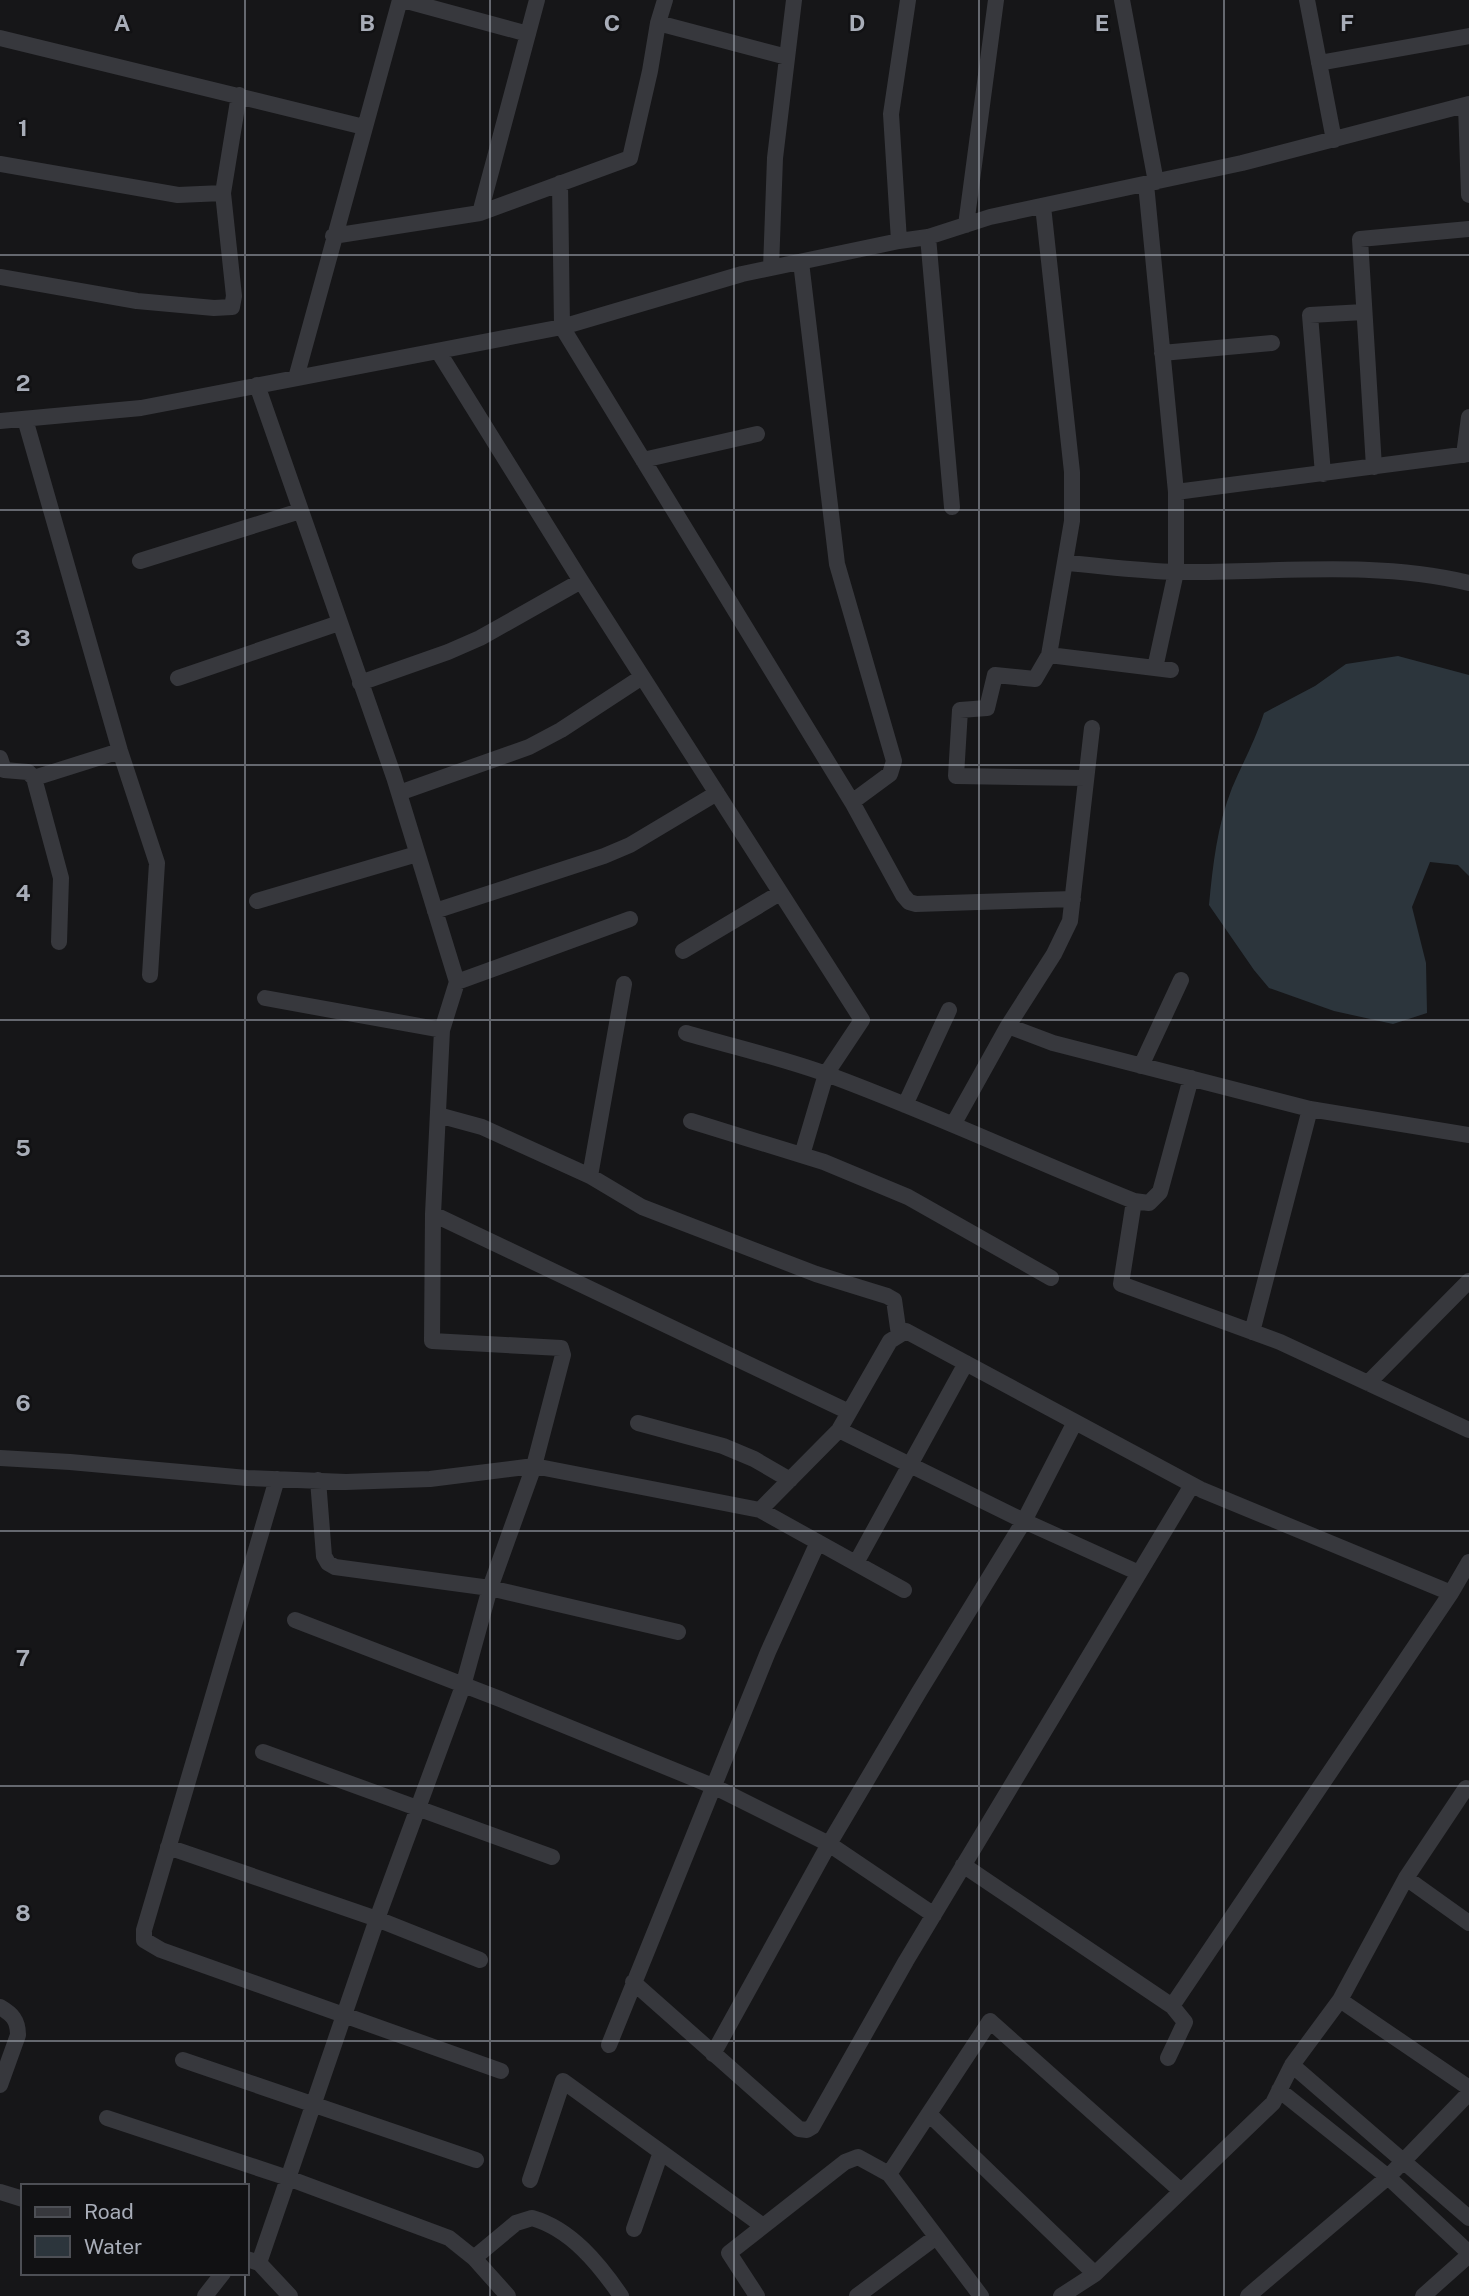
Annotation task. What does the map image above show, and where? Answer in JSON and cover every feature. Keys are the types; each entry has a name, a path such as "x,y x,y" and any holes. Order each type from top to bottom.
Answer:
{"street":[{"path":"296,378 333,236 402,0 528,33"},
{"path":"480,213 537,0"},
{"path":"333,236 480,213 630,158 664,0"},
{"path":"771,268 775,158 794,0"},
{"path":"899,241 891,114 908,0"},
{"path":"965,225 996,0"},
{"path":"1049,655 1163,669 1176,572 1175,492 1151,183 1122,0"},
{"path":"1307,0 1334,139"},
{"path":"658,23 787,57"},
{"path":"1318,63 1469,36"},
{"path":"0,38 364,127"},
{"path":"0,277 137,301 214,308 232,307 234,296 223,192 239,95"},
{"path":"0,421 141,408 562,327 742,274 928,237 990,217 1242,163 1467,105 1469,195"},
{"path":"0,164 178,195 223,192"},
{"path":"560,183 562,327 852,802 903,895 909,902 924,904 1073,899"},
{"path":"1043,206 1072,472 1072,521 1066,563 1049,655 1035,678 995,675 987,708 960,710 956,776 1086,778"},
{"path":"1374,467 1360,239 1469,229"},
{"path":"928,237 952,508"},
{"path":"801,262 837,564 894,761 890,774 852,802"},
{"path":"1323,474 1310,314 1364,312"},
{"path":"1163,353 1272,344"},
{"path":"438,351 642,677 862,1020 826,1074 802,1155"},
{"path":"257,386 399,793 457,982 442,1030 433,1214 432,1341 561,1348 563,1355 534,1466 490,1588 463,1686 377,1919 289,2178 253,2261 290,2296"},
{"path":"1175,492 1466,454 1469,417"},
{"path":"25,419 120,751 156,863 150,975"},
{"path":"643,460 757,434"},
{"path":"140,561 300,511"},
{"path":"1066,563 1176,572 1373,570 1444,577 1469,583"},
{"path":"360,683 480,638 582,581"},
{"path":"178,678 339,623"},
{"path":"399,793 529,747 561,730 642,677"},
{"path":"954,1124 1008,1026 1054,954 1070,921 1092,728"},
{"path":"34,778 120,751"},
{"path":"0,758 4,770 28,772 34,778 61,878 59,942"},
{"path":"435,911 604,856 630,845 717,793"},
{"path":"257,901 417,854"},
{"path":"683,951 780,892"},
{"path":"457,982 630,919"},
{"path":"1141,1066 1181,980"},
{"path":"590,1176 624,984"},
{"path":"265,998 442,1030"},
{"path":"905,1105 949,1010"},
{"path":"1008,1026 1053,1043 1310,1109 1469,1135"},
{"path":"686,1033 826,1074 954,1124 1042,1164 1134,1201 1149,1203 1160,1192 1191,1078"},
{"path":"1252,1332 1310,1109"},
{"path":"438,1115 482,1127 590,1176 642,1207 816,1274 887,1296 894,1300 899,1335"},
{"path":"691,1121 824,1161 908,1197 1051,1278"},
{"path":"1134,1201 1121,1284 1280,1342 1469,1430"},
{"path":"433,1214 849,1412"},
{"path":"1367,1383 1469,1281"},
{"path":"760,1510 839,1430 890,1341 906,1331 1192,1485 1451,1592"},
{"path":"856,1563 966,1363"},
{"path":"713,2054 829,1844 1024,1521 1075,1422"},
{"path":"638,1423 723,1446 790,1480"},
{"path":"839,1430 1024,1521 1139,1573"},
{"path":"0,1458 317,1480 430,1479 534,1466 760,1510 904,1590"},
{"path":"278,1479 144,1936 147,1943 501,2071"},
{"path":"317,1480 322,1547 328,1563 343,1569 490,1588 678,1632"},
{"path":"633,1983 799,2129 807,2130 812,2127 934,1915 1192,1485"},
{"path":"609,2045 768,1652 818,1542"},
{"path":"1172,2006 1469,1562"},
{"path":"295,1620 715,1787 829,1844 934,1915"},
{"path":"263,1752 552,1857"},
{"path":"1061,2296 1095,2274 1273,2104 1292,2065 1340,2000 1406,1878 1466,1788 1469,1790"},
{"path":"168,1847 377,1919 480,1960"},
{"path":"964,1865 1172,2006 1185,2022 1168,2058"},
{"path":"1406,1878 1469,1923"},
{"path":"1340,2000 1469,2088"},
{"path":"0,2007 10,2013 18,2027 18,2035 0,2085"},
{"path":"889,2174 990,2021 1181,2191"},
{"path":"184,2060 476,2160"},
{"path":"1292,2065 1469,2218"},
{"path":"530,2180 563,2081 763,2226"},
{"path":"1279,2090 1388,2177 1469,2254 1423,2296"},
{"path":"1248,2296 1388,2177 1469,2094"},
{"path":"929,2114 1095,2274"},
{"path":"107,2118 289,2178 449,2238 474,2258 508,2296"},
{"path":"634,2229 661,2152"},
{"path":"757,2296 729,2253 845,2162 859,2157 889,2174 981,2296"},
{"path":"0,2192 21,2198"},
{"path":"474,2258 516,2222 532,2218 563,2233 585,2250 601,2266 621,2296"},
{"path":"857,2296 936,2237"},
{"path":"205,2296 221,2275"}],"water":[{"path":"1398,656 1469,675 1469,876 1458,865 1430,862 1412,907 1426,963 1427,1013 1393,1024 1334,1011 1269,988 1209,905 1214,860 1223,817 1232,788 1264,713 1315,686 1346,664"}]}
